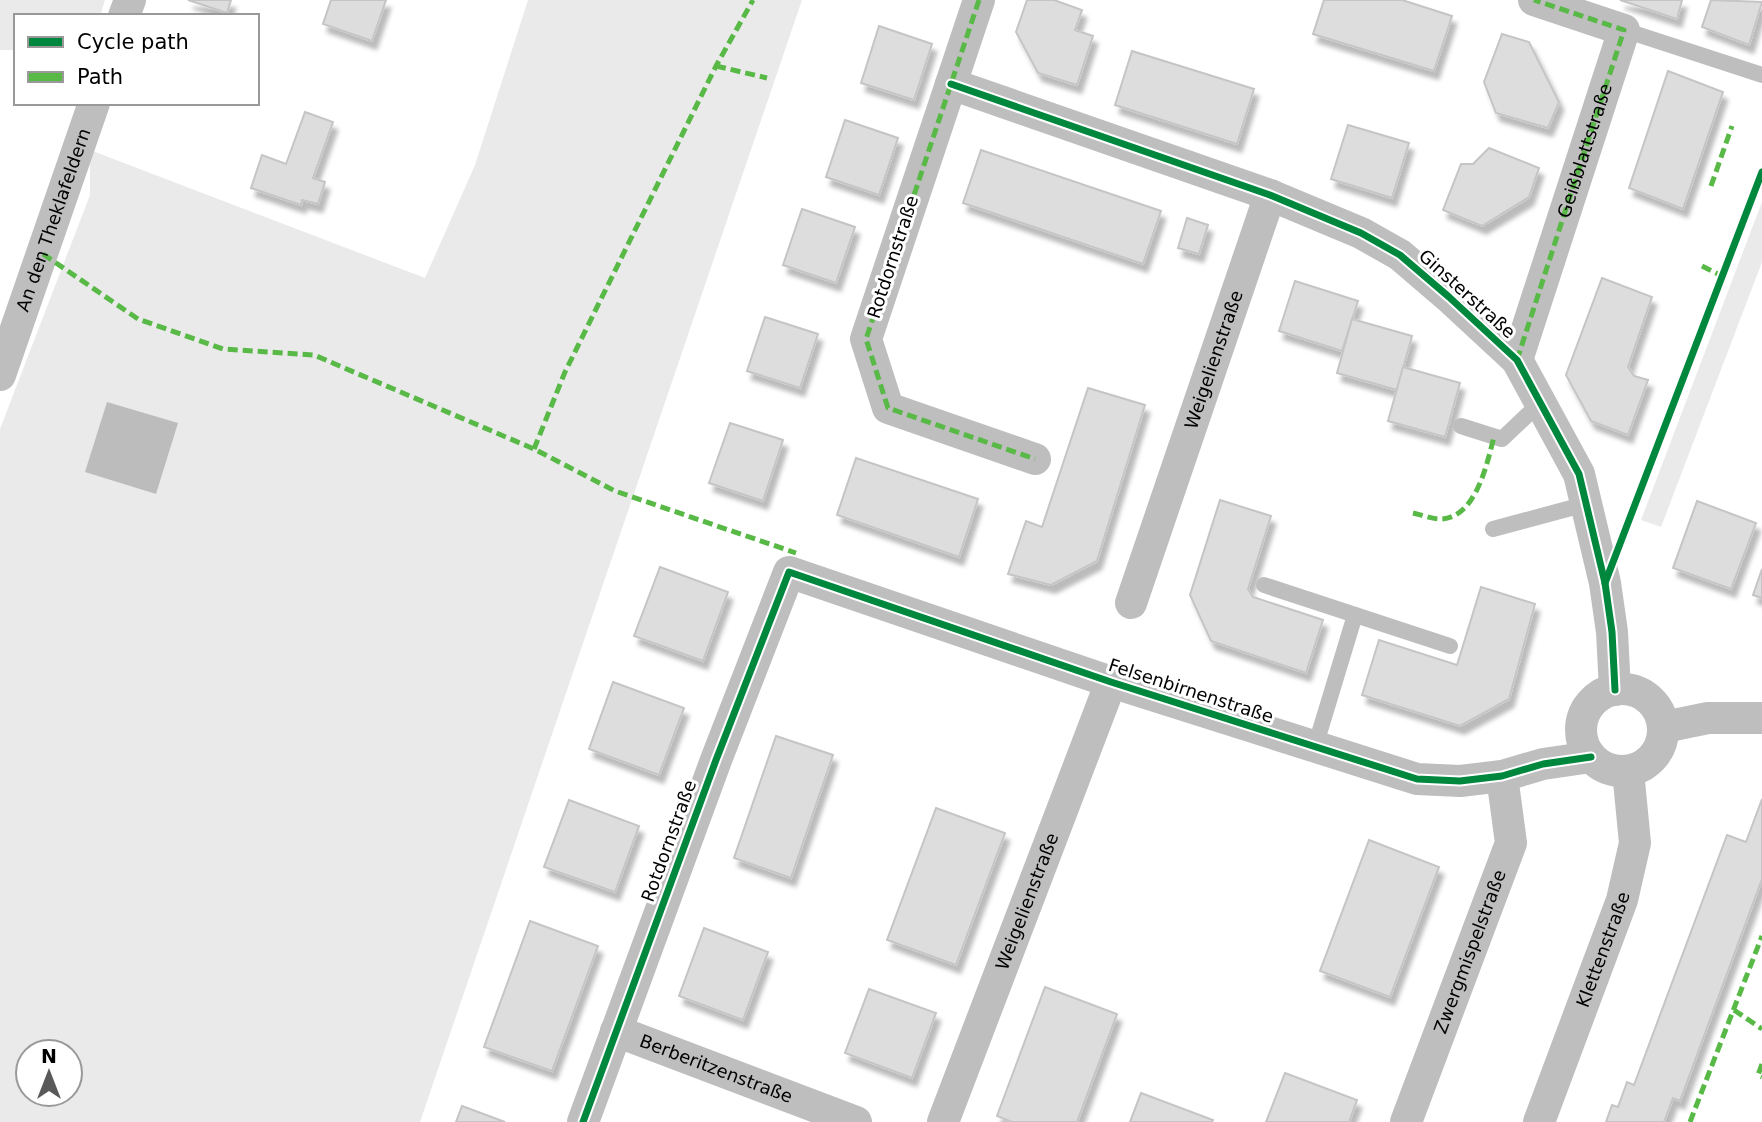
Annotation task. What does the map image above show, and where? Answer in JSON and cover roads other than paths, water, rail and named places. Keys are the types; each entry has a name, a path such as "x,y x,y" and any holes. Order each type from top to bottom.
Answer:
{"street":[{"name":"Rotdornstraße","path":"979,0 866,339 888,408 1035,459"},
{"path":"1534,0 1624,30"},
{"name":"Geißblattstraße","path":"1517,360 1624,30"},
{"name":"Ginsterstraße","path":"951,84 1270,195 1361,233 1400,255 1517,360 1579,474 1605,583 1612,632 1615,690"},
{"name":"An den Theklafeldern","path":"0,375 93,105"},
{"name":"Weigelienstraße","path":"1130,603 1270,195"},
{"name":"Rotdornstraße","path":"583,1122 716,760 789,572"},
{"name":"Felsenbirnenstraße","path":"789,572 1111,682 1417,779 1460,781 1502,776 1543,764 1591,757"},
{"name":"Weigelienstraße","path":"943,1122 1111,682"},
{"path":"1615,690 1629,690 1654,701 1664,727 1663,739 1653,758 1637,769 1628,771 1614,771 1601,766 1584,747 1581,735 1584,714 1598,697 1615,690"},
{"path":"1664,727 1708,718 1762,718"},
{"name":"Klettenstraße","path":"1539,1122 1622,900 1635,843 1628,771"},
{"name":"Zwergmispelstraße","path":"1406,1122 1511,843 1502,776"},
{"name":"Berberitzenstraße","path":"617,1031 856,1122"}],"lane":[{"path":"1624,30 1762,75"},
{"path":"1461,426 1502,439 1540,403"},
{"path":"1493,529 1586,504"},
{"path":"1264,584 1450,646"},
{"path":"1315,747 1355,615"}]}
